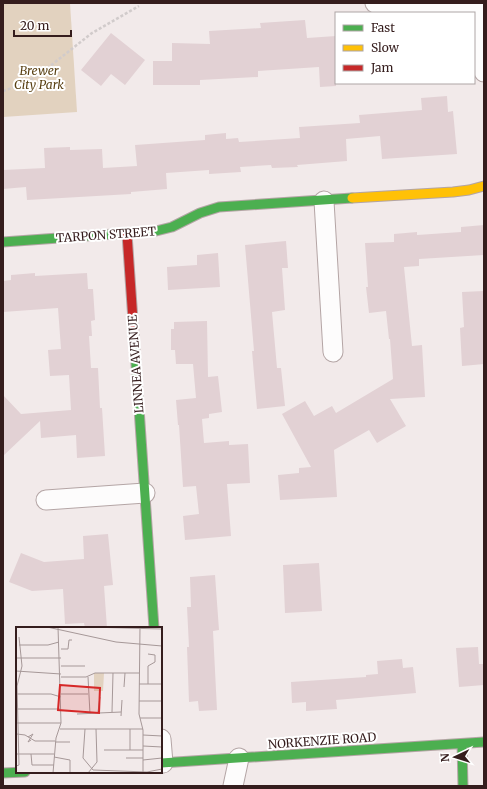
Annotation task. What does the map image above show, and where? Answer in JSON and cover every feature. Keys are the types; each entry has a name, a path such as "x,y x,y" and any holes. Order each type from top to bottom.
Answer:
{"street":[{"path":"375,3 386,7 401,9 479,4 484,72"},
{"name":"TARPON STREET","path":"3,242 166,230 197,214 219,207 453,192 484,186"},
{"path":"324,201 334,352"},
{"name":"LINNEA AVENUE","path":"128,234 154,627"},
{"path":"46,500 145,493"},
{"name":"NORKENZIE ROAD","path":"162,763 484,742"},
{"path":"462,744 463,786"},
{"path":"232,786 239,758"},
{"path":"3,773 16,772"}],"path":[{"path":"3,91 24,84 40,74 92,33 139,6"}],"green space":[{"name":"Brewer City Park","path":"3,3 70,3 77,112 3,117"}],"building":[{"path":"305,20 307,38 335,36 336,86 320,87 319,67 258,71 258,77 200,80 200,85 153,85 153,61 172,61 172,43 210,44 209,31 261,28 260,23"},
{"path":"111,33 145,60 125,85 111,74 101,86 81,70"},
{"path":"447,96 448,112 453,111 457,154 382,159 380,136 346,139 347,161 297,165 298,167 272,168 271,165 240,167 241,172 209,174 209,170 166,173 167,189 131,192 131,194 27,200 26,187 3,189 3,170 45,168 44,148 70,147 70,150 102,149 103,168 137,166 135,145 205,140 205,135 226,133 226,139 238,138 239,142 300,138 299,127 360,123 359,115 422,110 421,98"},
{"path":"484,225 484,255 419,259 419,266 404,267 412,346 422,345 425,397 390,399 406,426 377,443 369,430 334,450 337,497 280,500 278,475 299,473 299,468 311,467 282,414 305,401 314,416 332,406 336,413 393,379 386,311 369,313 366,287 368,287 365,243 394,242 394,234 417,232 417,235 461,232 461,227"},
{"path":"286,241 288,268 282,268 285,310 272,312 277,368 281,368 285,406 257,409 252,351 254,351 245,245"},
{"path":"218,253 220,287 168,290 167,267 197,265 197,255"},
{"path":"35,273 35,276 87,273 88,289 93,289 95,320 91,321 92,336 89,336 91,368 98,368 105,456 77,458 76,435 41,438 40,421 3,456 3,395 21,414 71,410 69,375 50,376 48,350 61,349 58,308 3,312 3,281 11,280 11,275"},
{"path":"484,291 484,364 462,366 460,328 464,327 462,292"},
{"path":"207,321 208,377 218,376 222,412 209,414 209,418 202,419 204,443 229,441 229,445 248,444 250,483 227,484 231,536 185,540 183,516 199,514 196,486 183,487 176,400 196,398 193,364 176,364 175,350 171,350 171,329 174,329 174,322"},
{"path":"108,534 113,585 104,586 107,627 85,627 84,623 65,624 63,589 32,591 9,582 21,553 44,562 84,559 83,536"},
{"path":"319,563 322,611 285,613 283,565"},
{"path":"215,575 219,630 213,631 217,710 199,711 198,701 189,702 187,607 191,607 190,577"},
{"path":"478,647 479,664 484,664 484,685 459,687 456,648"},
{"path":"402,659 403,668 413,667 416,693 336,700 337,709 306,711 306,702 292,703 291,682 366,677 366,675 378,674 377,661"}],"traffic: fast":[{"path":"3,242 156,231 172,227 200,213 219,207 352,198"},
{"path":"134,335 154,627"},
{"path":"162,763 484,742"},
{"path":"462,744 463,786"},
{"path":"3,773 16,772"}],"traffic: slow":[{"path":"352,198 453,192 484,186"}],"traffic: jam":[{"path":"127,234 134,335"}]}
